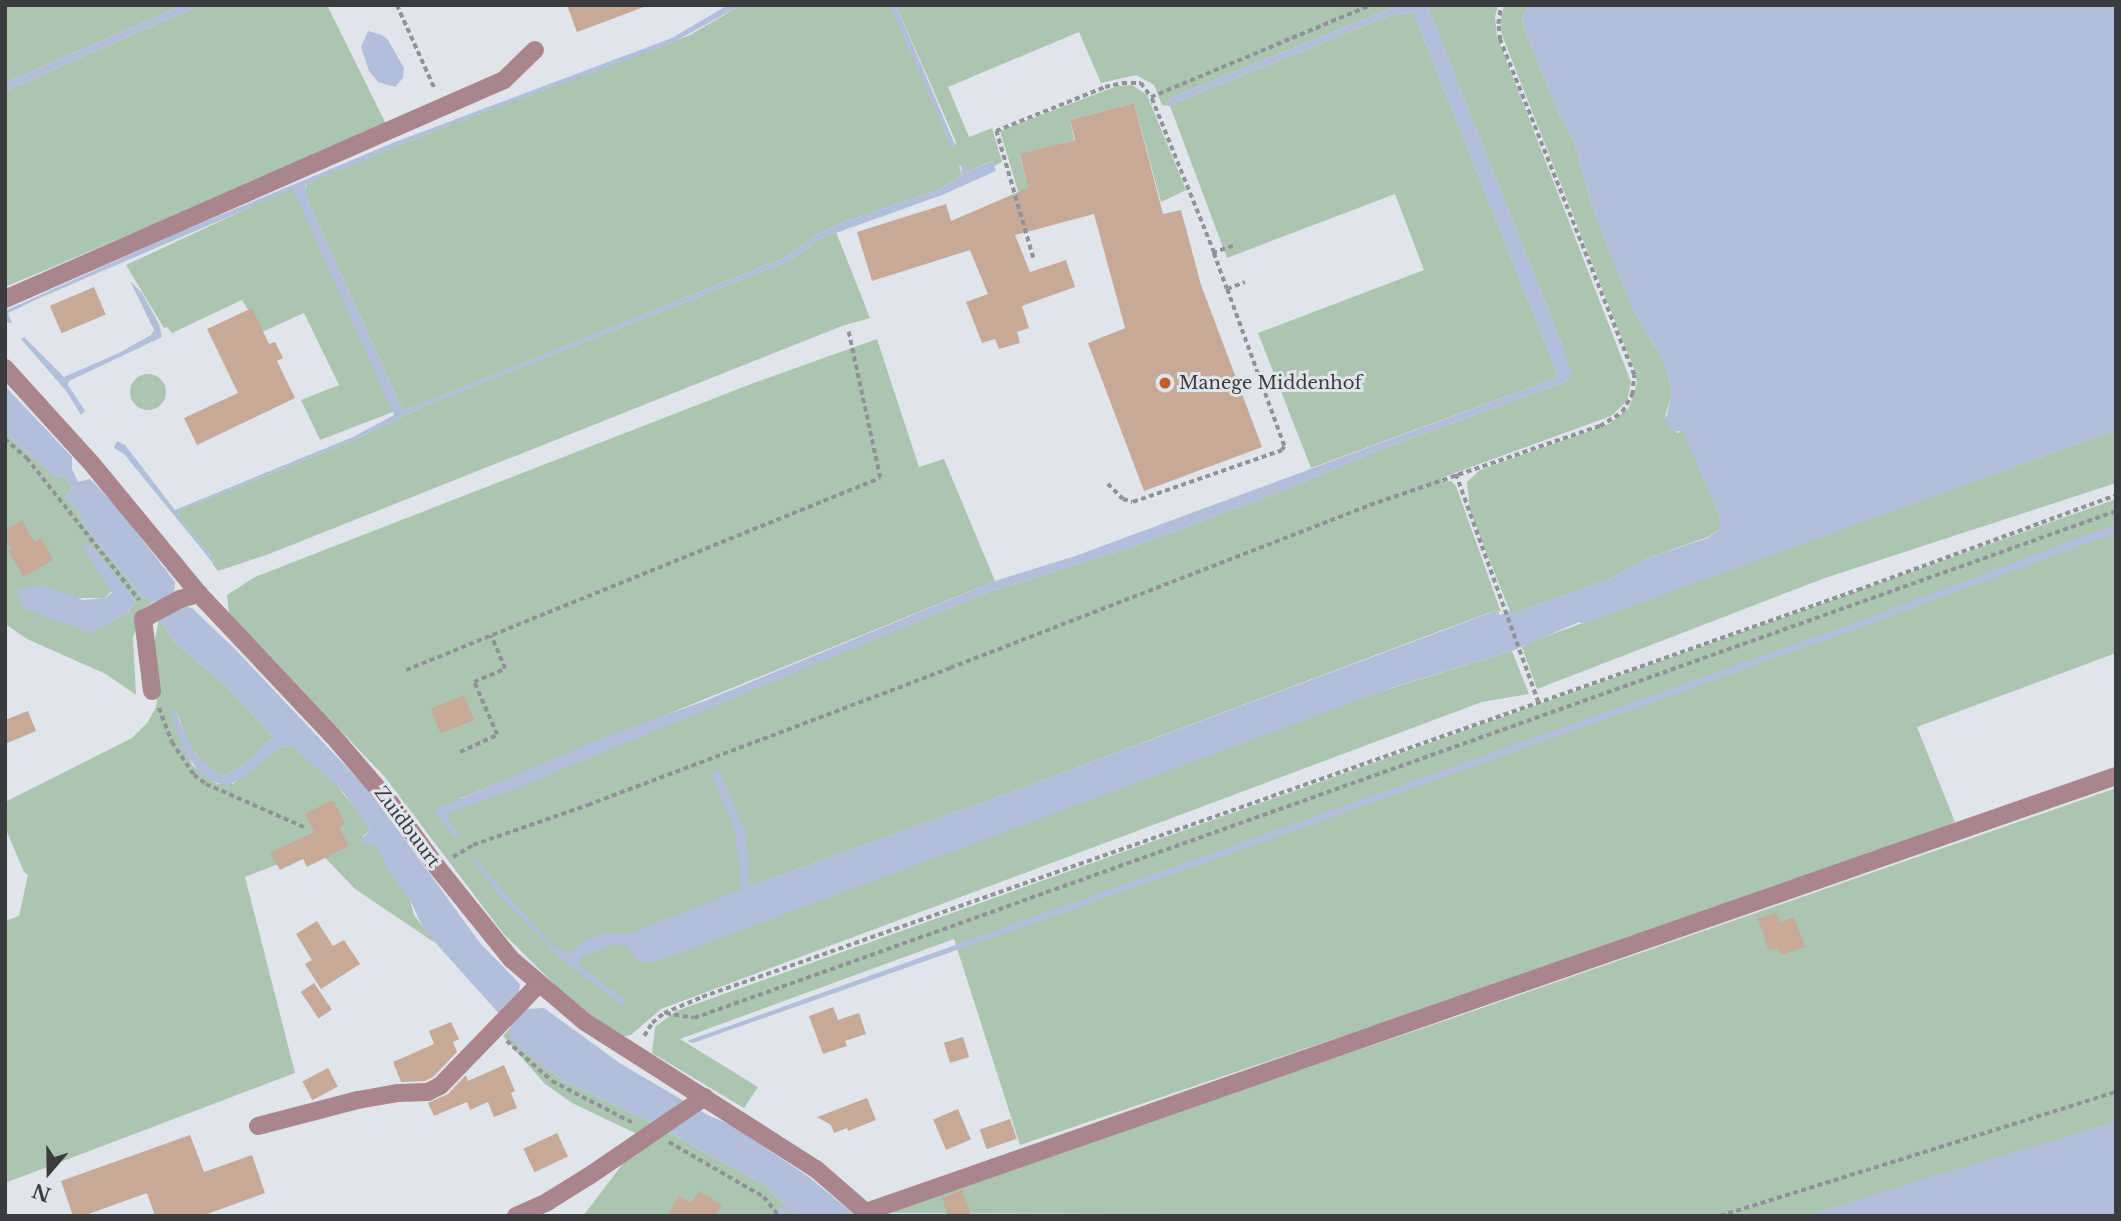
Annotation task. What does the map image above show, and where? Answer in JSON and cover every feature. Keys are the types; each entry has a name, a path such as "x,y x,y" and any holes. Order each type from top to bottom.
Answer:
{"street":[{"path":"5,299 504,80 535,50"},
{"name":"Zuidbuurt","path":"5,368 92,464 199,594 332,736 391,804 485,928 538,985 585,1022 700,1101 816,1169 868,1214"},
{"path":"152,691 143,619 173,603 199,594"},
{"path":"868,1214 2116,776"},
{"path":"258,1126 358,1100 398,1093 428,1092 440,1086 538,985"},
{"path":"516,1216 547,1202 623,1151 657,1132 700,1101"}],"path":[{"path":"397,5 436,90 436,103 431,112"},
{"path":"1151,97 1371,5"},
{"path":"437,867 473,845 588,805 1456,474 1600,426 1622,412 1634,386 1634,374 1500,40 1498,24 1501,5"},
{"path":"1033,258 996,131 1105,87 1141,83 1151,97 1214,253 1284,446 1282,450 1133,502 1123,499 1108,484"},
{"path":"1214,253 1233,246"},
{"path":"1227,289 1245,282"},
{"path":"406,670 880,478 848,330"},
{"path":"5,439 27,458 139,600 143,619"},
{"path":"1456,474 1538,701"},
{"path":"633,1054 652,1023 664,1013 1538,701 1858,590 2116,495"},
{"path":"664,1013 694,1018 2116,511"},
{"path":"460,752 497,735 474,682 506,669 491,636"},
{"path":"152,691 172,742 194,775 206,784 304,827"},
{"path":"501,1025 511,1047 552,1081 657,1132 723,1171 764,1198 779,1216"},
{"path":"1720,1216 2116,1093"}],"green space":[{"path":"5,5 183,5 5,83"},
{"path":"200,5 327,5 387,126 5,287 5,91"},
{"path":"741,5 890,5 954,148 956,142 896,5 1399,5 1168,99 1170,105 1391,15 1413,12 1557,373 1556,378 1311,468 1258,333 1424,270 1395,194 1227,258 1170,106 1162,105 1154,85 1136,75 1101,83 1079,32 948,87 969,137 992,128 1002,162 994,166 992,161 968,171 959,165 962,175 938,190 846,221 820,233 784,258 403,411 310,205 305,191 307,183 442,128 690,35"},
{"path":"1427,5 1498,5 1495,17 1497,36 1631,382 1627,401 1611,416 1441,478 1442,481 1451,481 1456,486 1501,612 1497,610 1025,787 742,889 1512,651 1529,694 1482,702 661,1009 631,1035 620,1037 566,996 503,933 384,776 229,614 227,595 255,577 751,384 877,339 919,467 944,459 995,581 459,799 499,794 991,591 1127,549 1283,491 1374,452 1568,381 1563,347"},
{"path":"1504,5 1530,5 1522,17 1525,30 1559,114 1575,144 1591,204 1633,310 1665,364 1672,394 1665,416 1677,433 1683,431 1719,514 1719,529 1708,537 1645,559 1610,579 1511,614 1470,511 1467,482 1480,470 1609,424 1629,408 1637,383 1634,369 1502,35 1500,22"},
{"path":"1132,85 1147,95 1186,190 1161,202 1134,103 1070,120 1074,140 1020,155 1038,229 1030,231 1000,131 1117,86"},
{"path":"298,185 398,410 320,440 301,400 339,385 304,313 262,332 242,300 172,333 167,327 164,328 126,265"},
{"path":"836,232 870,318 842,326 269,554 218,571 212,563 215,561 178,517 180,510 359,438 424,406 791,260 822,238"},
{"path":"148,374 161,379 166,392 161,405 148,410 135,405 130,392 135,379"},
{"path":"2116,430 2116,483 1825,578 1537,689 1522,647 1533,641"},
{"path":"5,433 57,478 65,475 72,488 65,497 80,514 83,524 142,597 153,602 141,610 133,638 136,695 106,674 27,639 5,624","holes":["87,544 136,601 128,613 90,633 20,590 46,586 72,598 105,598 112,590 94,565"]},
{"path":"2116,499 2116,653 1917,727 1955,822 1901,847 1020,1145 954,939 680,1039 758,1087 744,1108 652,1053 655,1027 676,1011"},
{"path":"159,619 175,643 225,685 273,737 245,764 225,775 218,774 203,763 190,746 176,711 192,765 217,784 233,784 281,747 292,746 331,779 356,809 370,830 363,836 366,844 374,843 410,900 414,915 435,943 355,889 312,844 297,857 245,877 295,1073 5,1183 5,921 19,916 28,875 24,872 5,827 5,802 132,738 148,722 156,707 158,691 153,649"},
{"path":"2116,788 2116,1122 1806,1216 885,1213 899,1205 1450,1019"},
{"path":"511,1027 544,1067 562,1080 650,1122 766,1186 796,1216 583,1216 628,1157 639,1135 572,1103 544,1083 503,1036"}],"water":[{"path":"183,5 200,5 5,91 5,83"},
{"path":"728,5 741,5 670,44 442,128 306,184 305,191 310,205 403,411 784,258 820,233 846,221 938,190 962,175 961,162 968,171 993,161 996,171 942,195 822,238 791,260 424,406 359,438 180,510 178,517 215,561 213,563 124,454 114,448 117,441 125,445 175,510 353,437 394,415 293,189 42,297 8,313 12,323 5,322 5,311 175,234 395,142 672,38"},
{"path":"890,5 896,5 956,147 951,146"},
{"path":"1399,5 1427,5 1563,347 1572,373 1568,381 1374,452 1283,491 1127,549 991,591 515,789 449,812 448,819 460,836 454,837 435,813 437,809 600,739 707,700 995,581 1078,555 1556,378 1557,373 1413,12 1391,15 1170,105 1168,103 1168,99"},
{"path":"1530,5 2116,5 2116,430 1583,624 1579,622 1512,651 1391,688 656,962 639,962 624,945 610,945 580,957 578,964 625,1000 623,1006 561,959 504,901 473,860 474,857 557,949 571,953 578,944 602,934 631,933 742,889 735,830 711,773 720,771 745,831 750,886 1025,787 1498,610 1500,615 1510,611 1511,614 1610,579 1645,559 1708,538 1719,529 1719,514 1683,432 1670,430 1665,422 1672,394 1665,364 1633,310 1591,204 1575,144 1559,114 1525,30 1522,17"},
{"path":"368,31 388,40 404,68 403,78 395,87 378,82 369,71 361,47"},
{"path":"130,281 142,293 159,324 162,337 69,381 68,385 85,411 81,415 67,392 21,339 24,337 64,377 119,353 151,335 154,330"},
{"path":"5,386 72,457 72,469 78,482 90,479 117,507 175,582 174,593 181,605 192,608 234,648 371,793 480,943 520,984 517,1000 526,1009 544,1008 621,1064 708,1115 731,1125 809,1177 856,1216 796,1216 766,1186 650,1122 562,1080 510,1039 511,1027 424,930 410,900 383,864 384,859 374,843 364,845 361,840 370,830 344,793 292,746 281,747 241,779 226,786 209,780 198,770 184,752 171,713 174,710 196,755 218,774 225,775 245,764 273,737 225,685 175,643 159,619 163,599 153,602 142,597 83,524 80,514 65,497 72,488 65,475 57,478 5,433"},
{"path":"2116,524 2116,533 1840,635 693,1043 687,1041 1868,618"},
{"path":"90,544 136,601 128,613 90,633 23,608 17,592 25,587 46,586 83,600 105,598 112,593 82,547"},
{"path":"2116,1122 2116,1216 1806,1216 1934,1176"}],"building":[{"path":"567,5 644,5 644,7 577,32"},
{"path":"1134,103 1163,214 1181,210 1201,285 1262,447 1144,491 1088,343 1125,328 1094,214 1015,235 1030,272 1066,260 1075,287 1022,306 1029,328 1017,332 1020,343 999,349 995,339 982,343 966,302 988,294 970,250 872,281 857,232 946,204 951,221 1028,188 1020,154 1075,140 1070,120"},
{"path":"94,287 106,315 62,333 50,306"},
{"path":"252,308 269,344 275,342 283,358 277,361 295,398 197,445 184,418 238,393 207,329"},
{"path":"22,520 34,542 41,538 53,560 24,577 8,551 11,549 5,538 5,530"},
{"path":"464,695 474,720 441,734 431,708"},
{"path":"28,711 36,731 5,744 5,720"},
{"path":"334,801 345,824 339,827 349,846 307,867 303,859 280,870 270,853 314,832 305,814"},
{"path":"1776,912 1780,922 1794,917 1805,947 1781,955 1778,948 1769,951 1758,919"},
{"path":"317,921 333,946 344,940 360,964 321,989 305,964 312,960 296,934"},
{"path":"314,983 332,1010 319,1018 301,992"},
{"path":"833,1007 838,1020 859,1013 866,1034 845,1041 847,1046 823,1054 809,1016"},
{"path":"451,1022 459,1039 453,1042 457,1052 433,1077 425,1081 401,1082 393,1062 434,1044 429,1031"},
{"path":"963,1037 969,1057 950,1063 944,1043"},
{"path":"504,1065 515,1091 511,1093 517,1108 494,1117 488,1102 470,1110 467,1102 434,1116 428,1103 448,1094 466,1075 468,1081"},
{"path":"328,1068 338,1087 312,1100 302,1082"},
{"path":"867,1098 876,1120 848,1131 847,1128 834,1133 831,1125 817,1117"},
{"path":"958,1109 971,1139 946,1150 933,1120"},
{"path":"1010,1119 1017,1139 987,1149 980,1129"},
{"path":"557,1133 568,1157 534,1172 523,1149"},
{"path":"190,1135 204,1172 252,1155 265,1193 202,1216 155,1216 147,1193 83,1216 73,1216 61,1181"},
{"path":"962,1190 971,1216 948,1216 942,1198"},
{"path":"699,1191 722,1205 715,1216 667,1216 679,1196 691,1203"}],"waterway":[{"path":"775,1216 790,1207"}],"place":[{"name":"Manege Middenhof","path":"1165,383"}]}
